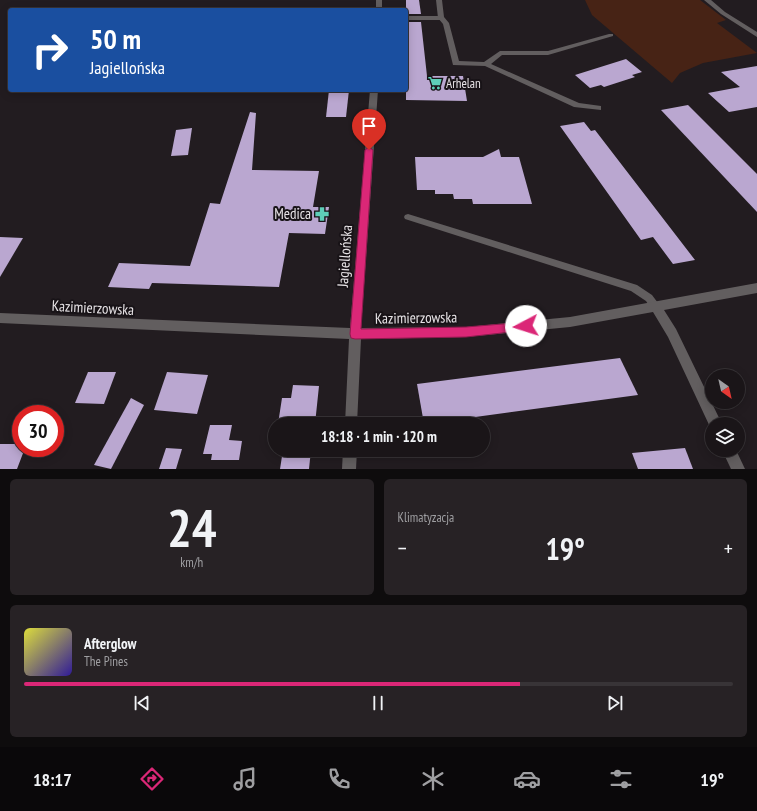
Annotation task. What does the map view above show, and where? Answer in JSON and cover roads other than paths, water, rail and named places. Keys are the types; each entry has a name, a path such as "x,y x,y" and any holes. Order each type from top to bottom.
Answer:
{"street":[{"path":"438,0 441,18 446,23 456,63 486,64 571,102 586,107 598,108"},
{"path":"707,0 723,13 757,35"},
{"path":"486,64 500,53 548,53 610,35"},
{"name":"Jagiellońska","path":"352,417 355,334 374,92"},
{"name":"Kazimierzowska","path":"0,318 355,334 466,332 570,322 757,288"},
{"path":"656,307 672,333 713,417"},
{"path":"350,457 350,469"},
{"path":"732,457 738,469"}],"lane":[{"path":"408,18 441,18"},
{"path":"408,217 634,288 649,298 656,307"}],"place":[{"name":"Arhelan","path":"435,83"},
{"name":"Medica","path":"322,214"}]}
